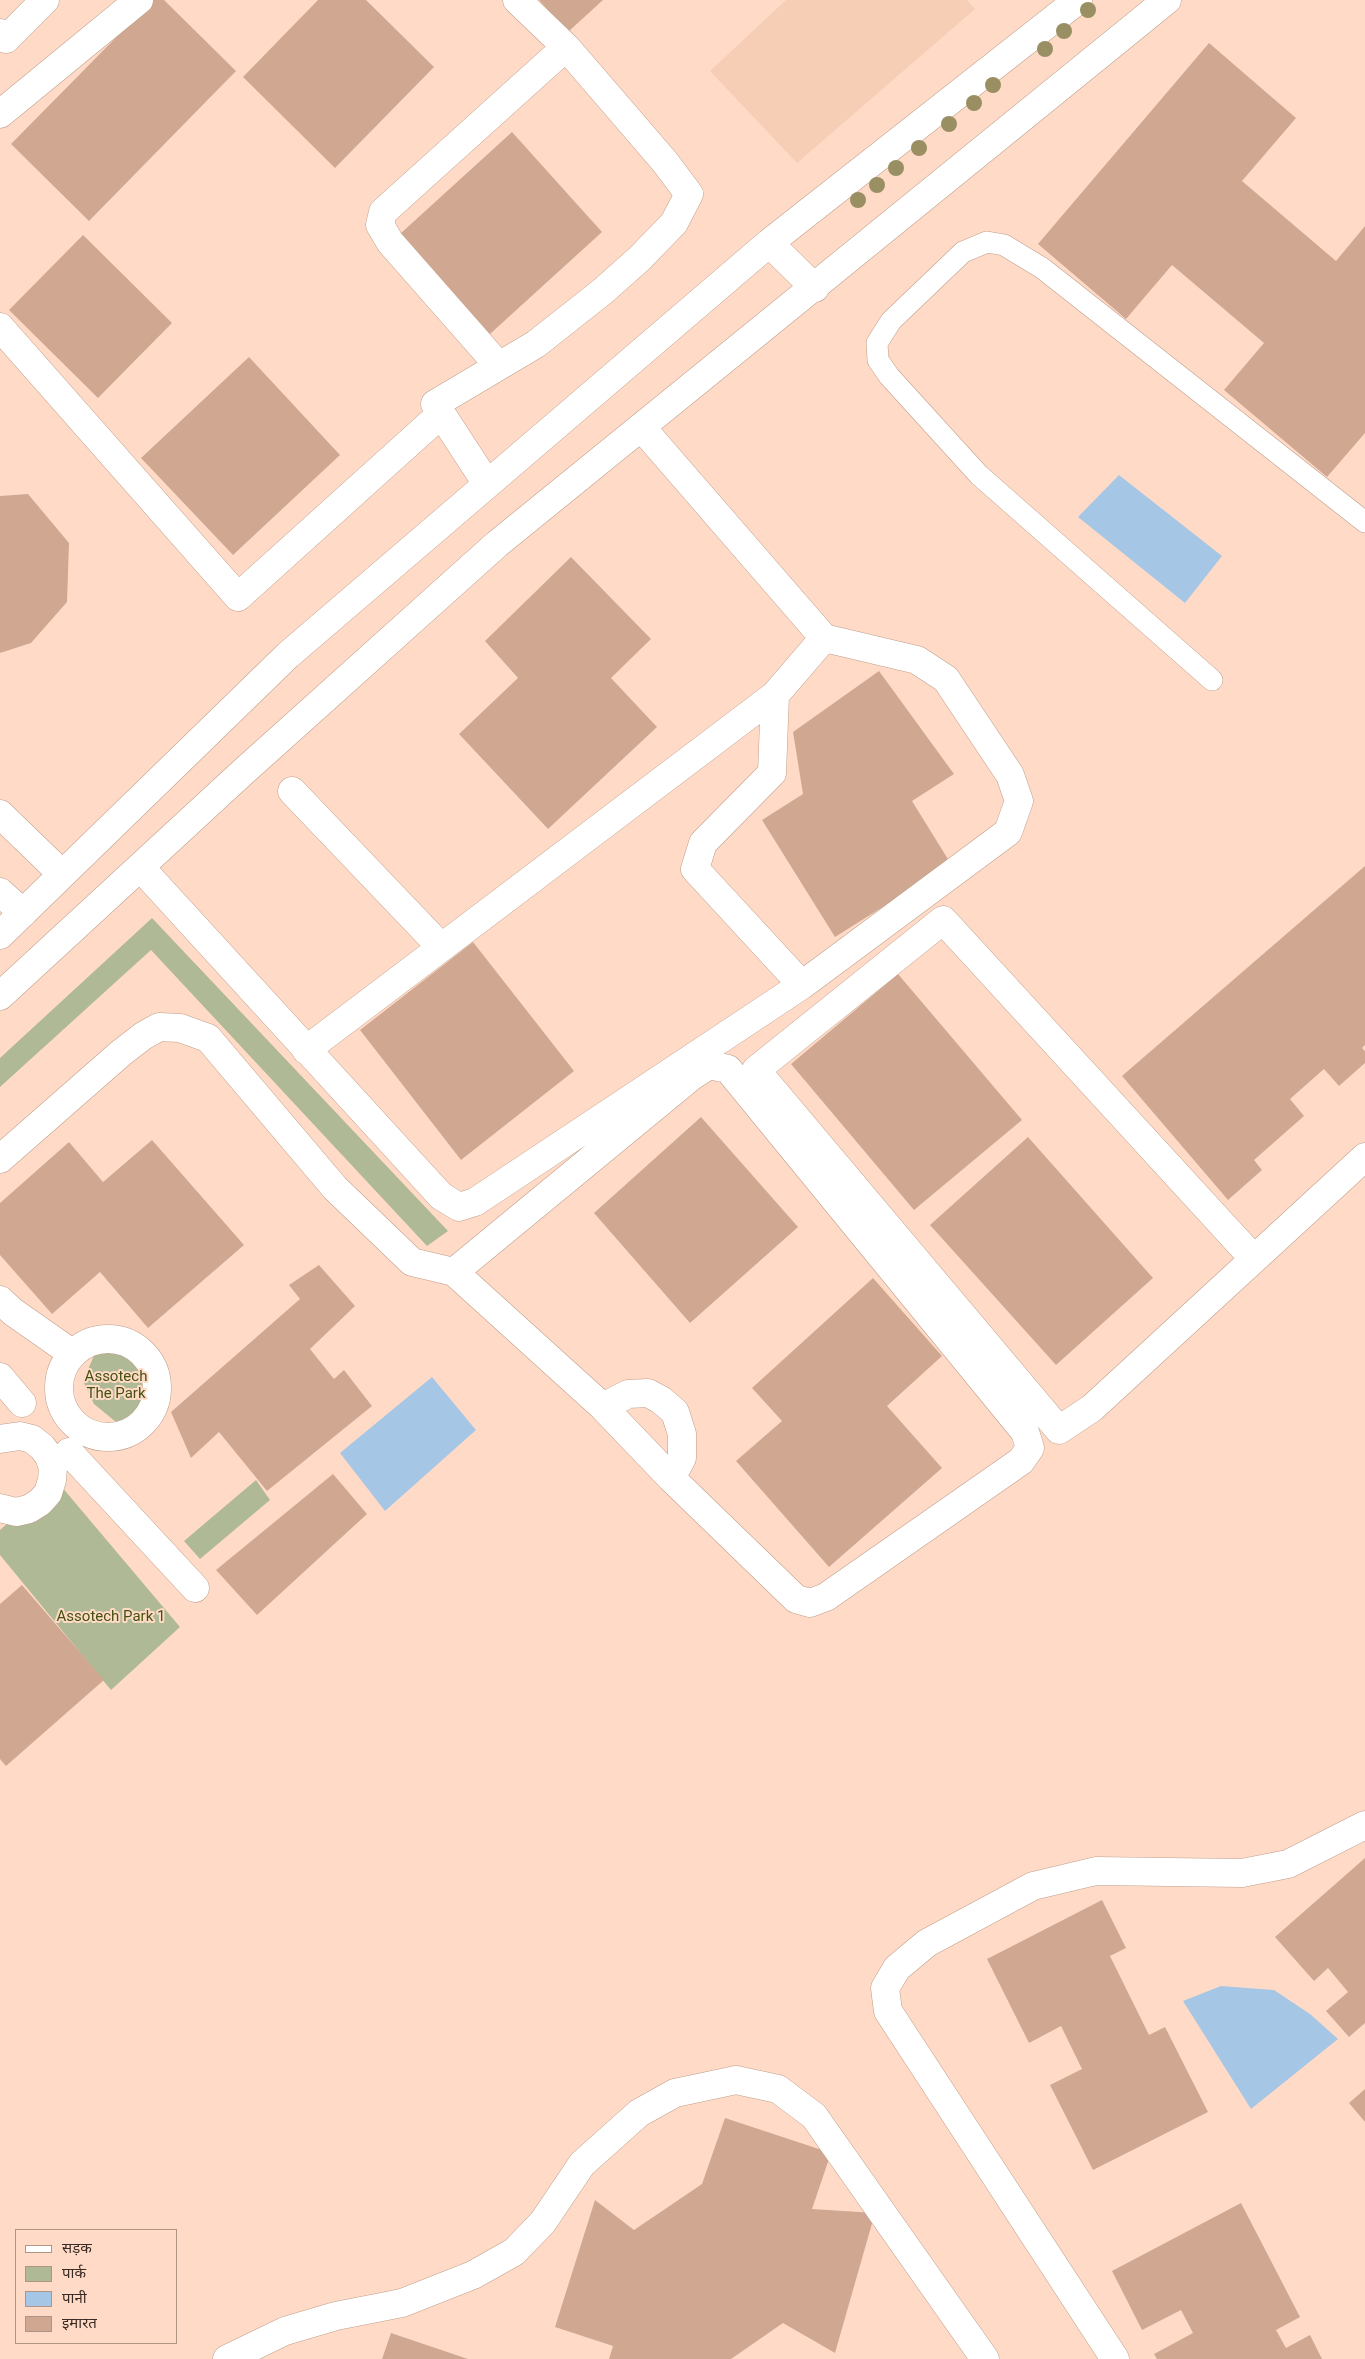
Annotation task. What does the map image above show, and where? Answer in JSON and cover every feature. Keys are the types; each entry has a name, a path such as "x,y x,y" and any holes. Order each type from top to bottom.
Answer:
{"street":[{"path":"2,39 45,0"},
{"path":"0,114 139,0"},
{"path":"487,484 435,404 536,344 603,291 639,259 674,223 689,194 665,162 566,47 517,0"},
{"path":"0,934 288,655 769,243 1078,0"},
{"path":"0,996 497,544 815,288 1167,0"},
{"path":"500,366 390,242 380,226 383,212 566,47"},
{"path":"769,243 815,288"},
{"path":"0,326 238,597 441,414"},
{"path":"140,867 441,1196 459,1207 475,1202 802,984 1008,832 1019,802 1010,775 946,679 917,660 824,638 642,428"},
{"path":"306,1050 775,695 824,638"},
{"path":"775,695 772,772 703,843 695,869 802,984"},
{"path":"292,791 441,948"},
{"path":"0,814 62,874"},
{"path":"0,892 23,913"},
{"path":"1254,1259 942,920 756,1070 1059,1430 1092,1408 1365,1157"},
{"path":"0,1159 142,1036 158,1027 180,1028 208,1038 336,1188 412,1262 454,1272 603,1407 671,1478 796,1599 810,1603 826,1597 1021,1461 1030,1448 1024,1432 728,1069 709,1065 692,1076 454,1272"},
{"path":"0,1300 13,1312 74,1354"},
{"path":"102,1340 119,1340 134,1346 146,1357 154,1371 158,1387 155,1403 148,1418 136,1429 121,1436 105,1438 89,1434 66,1413 60,1398 60,1383 64,1367 74,1354 86,1344 102,1340"},
{"path":"0,1377 22,1403"},
{"path":"603,1407 628,1394 648,1393 661,1400 675,1412 682,1434 682,1458 671,1478"},
{"path":"0,1508 16,1512 29,1509 40,1502 48,1493 61,1460 89,1434"},
{"path":"0,1440 20,1436 32,1439 45,1451 61,1460 195,1588"},
{"path":"1114,2359 888,2011 885,1988 897,1968 927,1942 1032,1886 1096,1871 1252,1871 1288,1864 1365,1825"},
{"path":"227,2359 285,2331 336,2316 402,2303 473,2275 514,2252 543,2222 582,2164 639,2113 675,2093 736,2080 778,2089 814,2116 985,2359"}],"lane":[{"path":"1212,680 979,475 889,376 878,360 877,343 891,321 962,252 987,242 1004,245 1042,268 1362,513"}],"shaded area":[{"path":"786,0 967,0 975,9 797,163 710,71"}],"green space":[{"path":"152,918 448,1231 427,1246 151,950 0,1087 0,1058"},
{"name":"Assotech The Park","path":"114,1347 143,1371 149,1390 143,1408 122,1427 94,1404 83,1381 96,1351"},
{"path":"256,1480 270,1500 200,1559 184,1541"},
{"name":"Assotech Park 1","path":"61,1486 180,1627 111,1690 0,1555 0,1530 45,1490"}],"water":[{"path":"1119,475 1222,556 1185,603 1078,517"},
{"path":"432,1377 476,1430 385,1511 340,1453"},
{"path":"1221,1986 1274,1990 1310,2014 1338,2039 1251,2109 1183,2001"}],"building":[{"path":"153,0 164,0 236,71 89,221 11,144"},
{"path":"318,0 366,0 434,67 335,168 243,77"},
{"path":"539,0 603,0 568,32"},
{"path":"1209,43 1296,118 1242,181 1336,261 1365,226 1365,433 1327,477 1224,390 1264,343 1172,265 1126,319 1038,244"},
{"path":"512,132 602,232 490,334 400,234"},
{"path":"83,235 172,323 98,398 9,310"},
{"path":"249,357 340,455 233,555 141,458"},
{"path":"28,494 69,543 67,602 31,643 0,653 0,496"},
{"path":"571,557 651,639 611,678 657,727 548,829 459,734 518,678 485,641"},
{"path":"879,671 954,774 912,801 951,864 835,937 762,820 803,794 793,732"},
{"path":"1365,866 1365,1045 1362,1048 1365,1051 1365,1063 1339,1086 1324,1069 1290,1099 1304,1116 1254,1160 1262,1170 1228,1200 1122,1076"},
{"path":"473,942 574,1071 461,1160 360,1030"},
{"path":"898,974 1022,1120 914,1210 791,1064"},
{"path":"701,1117 798,1227 690,1323 594,1213"},
{"path":"1028,1137 1153,1278 1056,1365 930,1225"},
{"path":"152,1140 244,1245 148,1328 100,1272 52,1314 0,1255 0,1203 69,1142 103,1182"},
{"path":"319,1265 355,1306 310,1349 334,1379 344,1370 372,1406 267,1491 219,1432 191,1458 171,1412 300,1299 289,1285"},
{"path":"873,1278 942,1356 887,1406 942,1468 829,1567 736,1461 782,1421 752,1388"},
{"path":"333,1474 367,1514 257,1615 216,1570"},
{"path":"22,1585 104,1680 6,1766 0,1759 0,1604"},
{"path":"1365,1858 1365,2023 1349,2037 1326,2011 1348,1992 1328,1968 1314,1981 1275,1937"},
{"path":"1102,1900 1126,1948 1110,1956 1149,2035 1165,2027 1208,2112 1093,2170 1050,2085 1082,2069 1061,2026 1029,2043 987,1959"},
{"path":"1365,2089 1365,2122 1349,2103"},
{"path":"725,2118 831,2153 812,2209 875,2213 835,2353 783,2323 731,2359 609,2359 613,2346 555,2327 595,2200 634,2230 702,2184"},
{"path":"1241,2203 1300,2317 1276,2330 1286,2348 1310,2335 1322,2359 1157,2359 1154,2354 1193,2333 1181,2310 1142,2330 1112,2271"},
{"path":"391,2333 468,2359 382,2359"}]}
